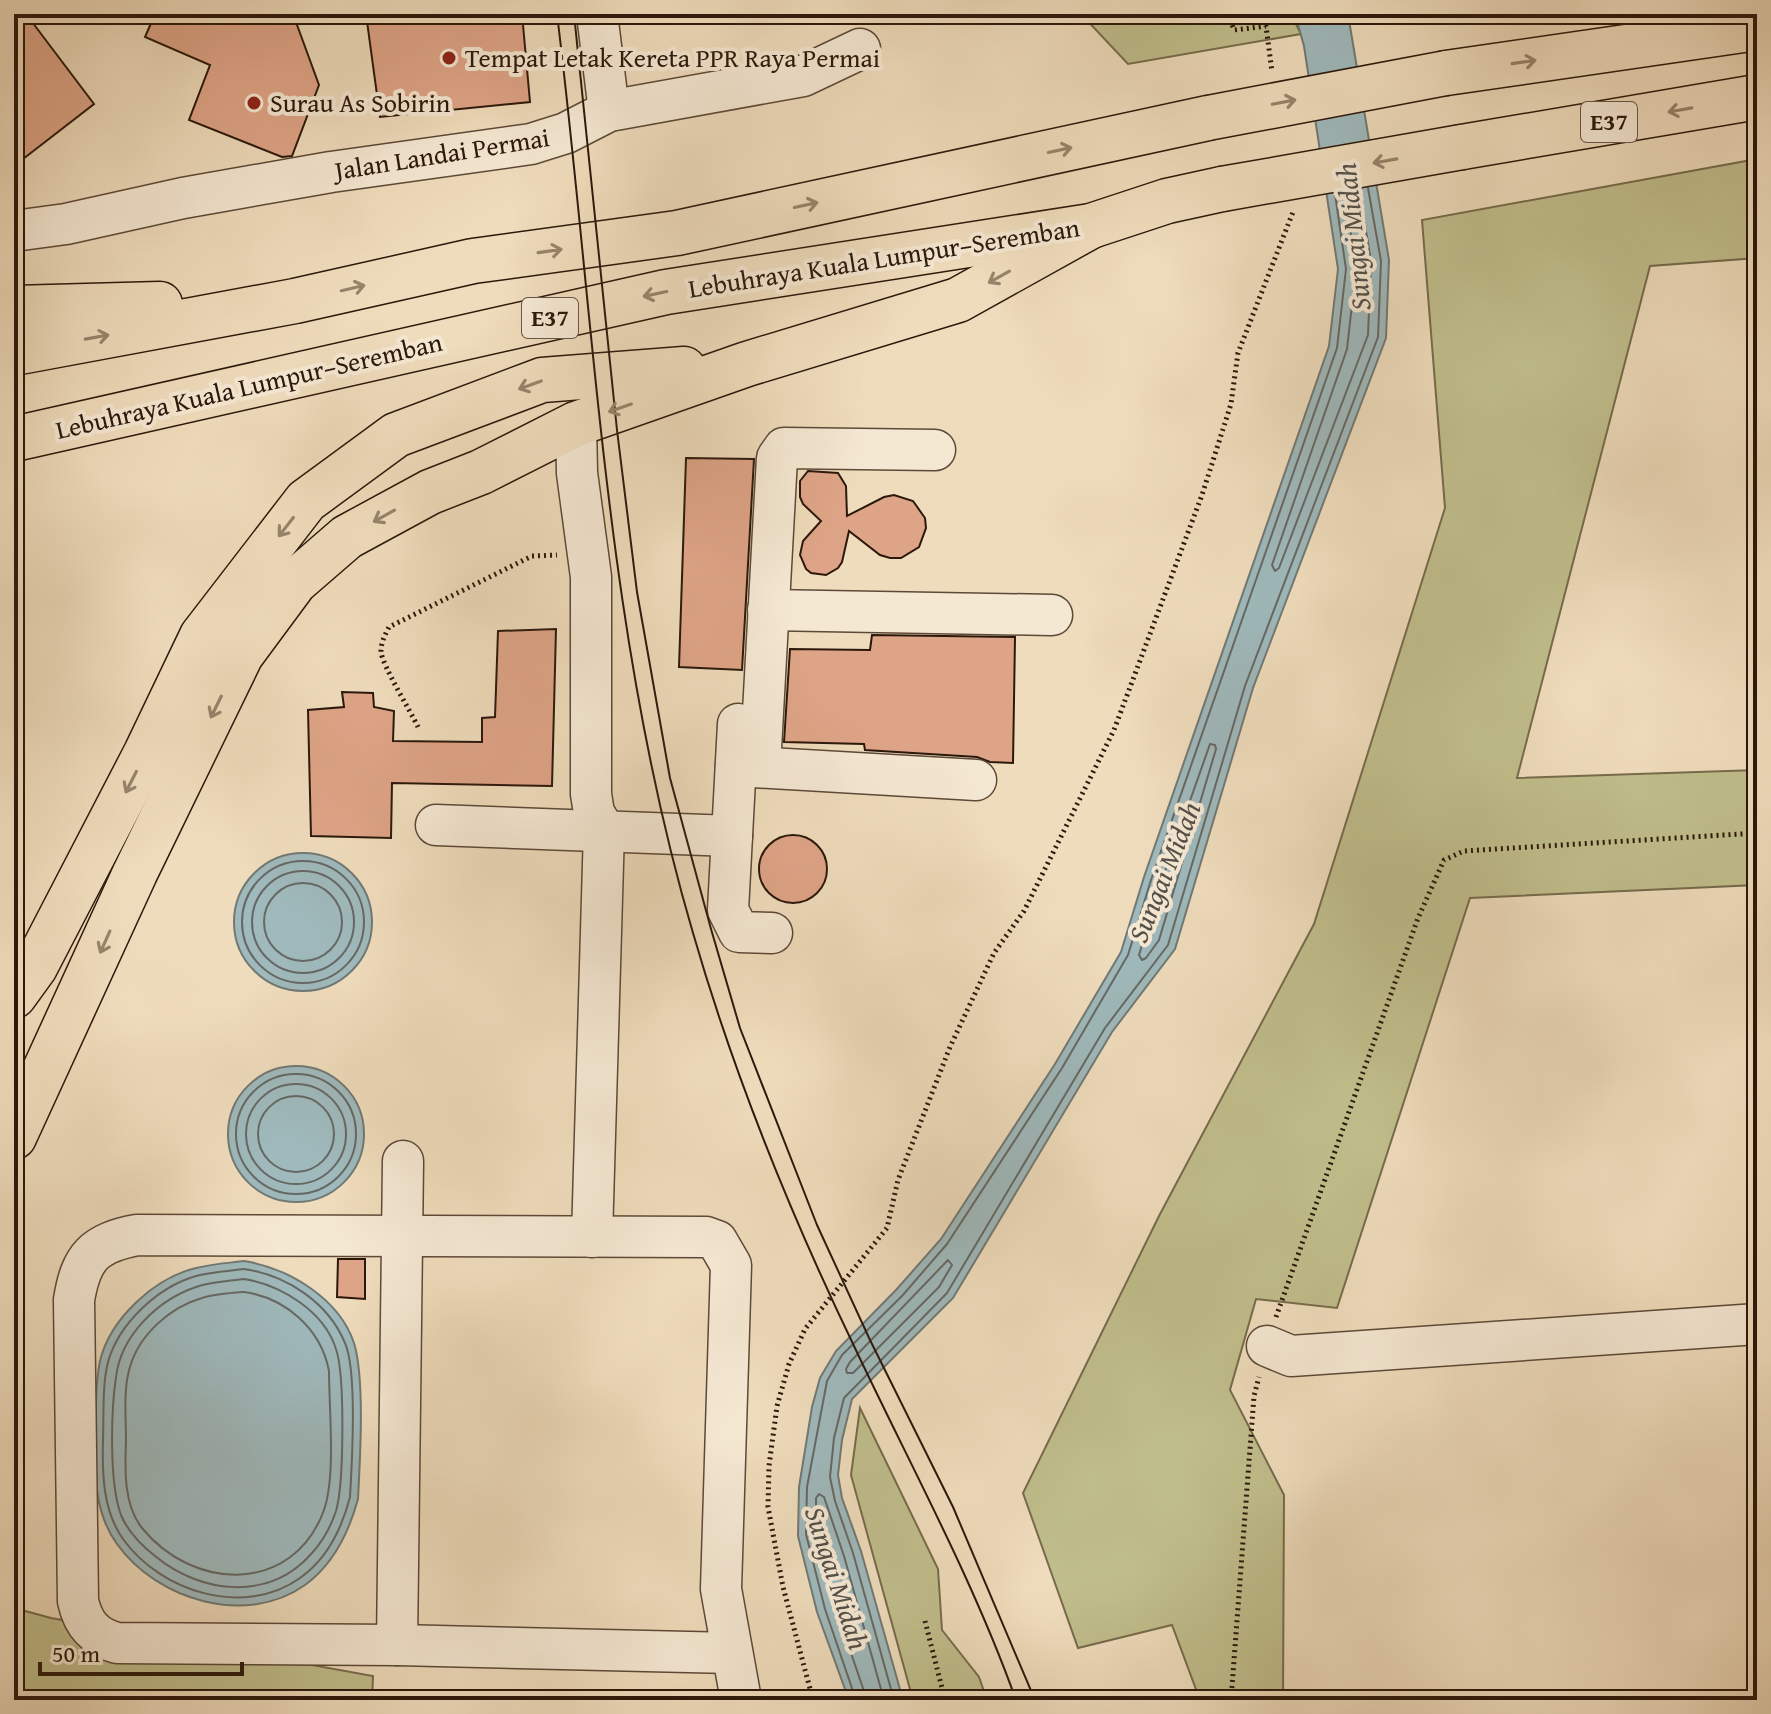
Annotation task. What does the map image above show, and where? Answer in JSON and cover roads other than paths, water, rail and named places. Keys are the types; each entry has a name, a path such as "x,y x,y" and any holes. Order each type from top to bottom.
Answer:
{"highway":[{"path":"16,352 295,301 473,261 677,233 1208,118 1446,73 1735,25"},
{"name":"Lebuhraya Kuala Lumpur–Seremban","path":"14,439 666,292 1091,226 1167,201 1222,189 1757,97"},
{"path":"14,1137 135,873 241,655 295,582 347,537 430,492 481,472 576,424 747,364 958,300 1091,226"},
{"path":"14,308 295,301"},
{"path":"14,996 49,941 146,753 202,636 306,501 396,435 542,380 747,364"}],"street":[{"path":"597,14 609,111"},
{"name":"Jalan Landai Permai","path":"14,231 66,224 183,198 331,172 531,144 566,133 609,111 803,76 860,49"},
{"path":"576,424 577,473 591,577 591,794 594,813 604,830 592,1237"},
{"path":"772,933 739,932 728,910 732,836 748,767 740,692 764,688 777,458 784,448 935,450"},
{"path":"768,610 1052,615"},
{"path":"748,767 976,780"},
{"path":"436,825 732,836"},
{"path":"397,1645 403,1161"},
{"path":"731,1653 397,1645 117,1643 101,1639 81,1616 78,1601 74,1300 86,1260 97,1248 113,1240 137,1235 706,1237 717,1241 731,1265 721,1589 741,1700"},
{"path":"1267,1346 1291,1356 1757,1324"}],"water":[{"name":"Sungai Midah","path":"1291,14 1348,14 1389,260 1386,338 1253,688 1175,949 1112,1032 953,1298 852,1399 842,1440 838,1475 842,1498 861,1551 903,1700 849,1700 817,1612 798,1536 799,1487 820,1378 836,1351 941,1239 1055,1064 1121,952 1144,877 1329,346 1338,269 1304,46"},
{"path":"303,853 329,858 352,873 367,896 372,922 367,948 352,971 329,986 303,991 277,986 254,971 239,948 234,922 239,896 254,873 277,858"},
{"path":"296,1066 322,1071 344,1086 359,1108 364,1134 359,1160 344,1182 322,1197 296,1202 270,1197 248,1182 233,1160 228,1134 233,1108 248,1086 270,1071"},
{"path":"244,1261 278,1270 310,1288 337,1312 347,1327 354,1343 360,1377 360,1463 358,1499 345,1535 315,1577 282,1598 256,1604 230,1605 179,1593 134,1564 117,1544 104,1520 98,1494 95,1466 96,1400 98,1370 105,1345 136,1302 180,1273"}],"tram line":[{"path":"557,14 621,592 663,821 693,933 726,1039 786,1194 830,1296 960,1565 1016,1700"},
{"path":"574,14 637,592 670,778 711,929 740,1028 817,1225 953,1507 1035,1700"}],"place":[{"name":"Tempat Letak Kereta PPR Raya Permai","path":"449,58"},
{"name":"Surau As Sobirin","path":"254,103"}]}
